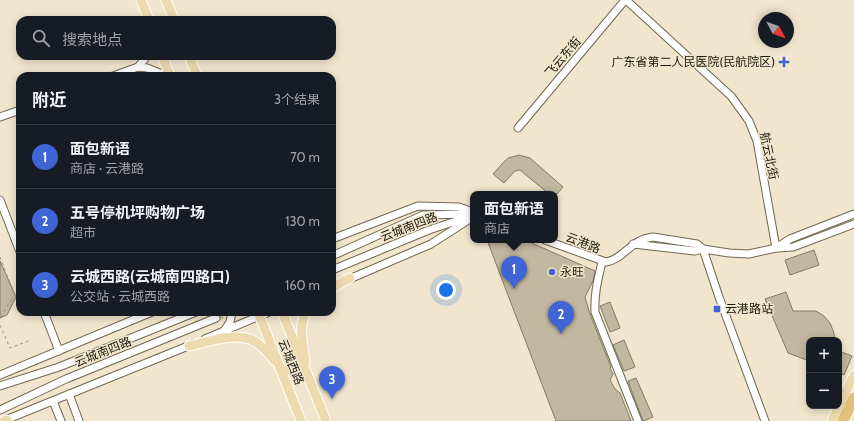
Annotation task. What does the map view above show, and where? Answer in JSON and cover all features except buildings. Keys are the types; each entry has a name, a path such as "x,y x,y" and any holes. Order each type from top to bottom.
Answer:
{"highway":[{"path":"843,421 854,398"}],"main road":[{"path":"141,0 147,16"},
{"path":"166,0 172,16"},
{"path":"164,60 168,72"},
{"path":"191,60 195,72"},
{"path":"336,285 350,278"},
{"name":"云城西路","path":"260,316 301,421"},
{"name":"云城西路","path":"284,316 326,421"},
{"path":"305,316 302,328 307,375"},
{"path":"189,346 238,337 251,340 266,351 276,361 283,374 288,366 292,365 297,366 307,375"},
{"path":"832,421 854,375"}],"street":[{"name":"飞云东街","path":"518,128 626,0"},
{"name":"航云北街","path":"626,0 731,96 749,121 757,141 776,248"},
{"path":"138,67 144,60"},
{"path":"124,72 138,67 147,68 157,72"},
{"path":"0,117 16,111"},
{"path":"0,200 16,242"},
{"path":"336,237 418,206 459,207 470,213"},
{"name":"云港路","path":"776,248 790,239 854,214"},
{"name":"云城南四路","path":"336,254 423,215 470,215"},
{"name":"云城南四路","path":"336,268 429,230 470,216"},
{"path":"350,278 431,244 470,217"},
{"name":"云港路","path":"553,243 602,262 609,262 613,260 633,244 695,251 703,249 749,254 776,248 793,247 854,224"},
{"path":"703,249 763,420"},
{"path":"602,262 595,295 595,312 638,421"},
{"path":"46,316 59,351"},
{"path":"0,375 142,316"},
{"name":"云城南四路","path":"0,386 60,367 186,316"},
{"path":"224,331 230,322 231,316"},
{"path":"5,421 189,346 255,316"},
{"name":"云城南四路","path":"0,410 66,379 216,318"},
{"path":"69,394 79,421"},
{"path":"53,401 61,421"}],"path":[{"path":"0,257 16,298 10,301 0,320"},
{"path":"0,324 10,348 31,340"}],"tunnel":[{"path":"216,318 221,316"}],"place":[{"name":"广东省第二人民医院(民航院区)","path":"784,62"},
{"name":"永旺","path":"552,272"},
{"name":"面包新语","path":"514,289"},
{"name":"云港路站","path":"717,309"},
{"name":"五号停机坪购物广场","path":"561,334"},
{"name":"云城西路(云城南四路口)","path":"332,399"}]}
